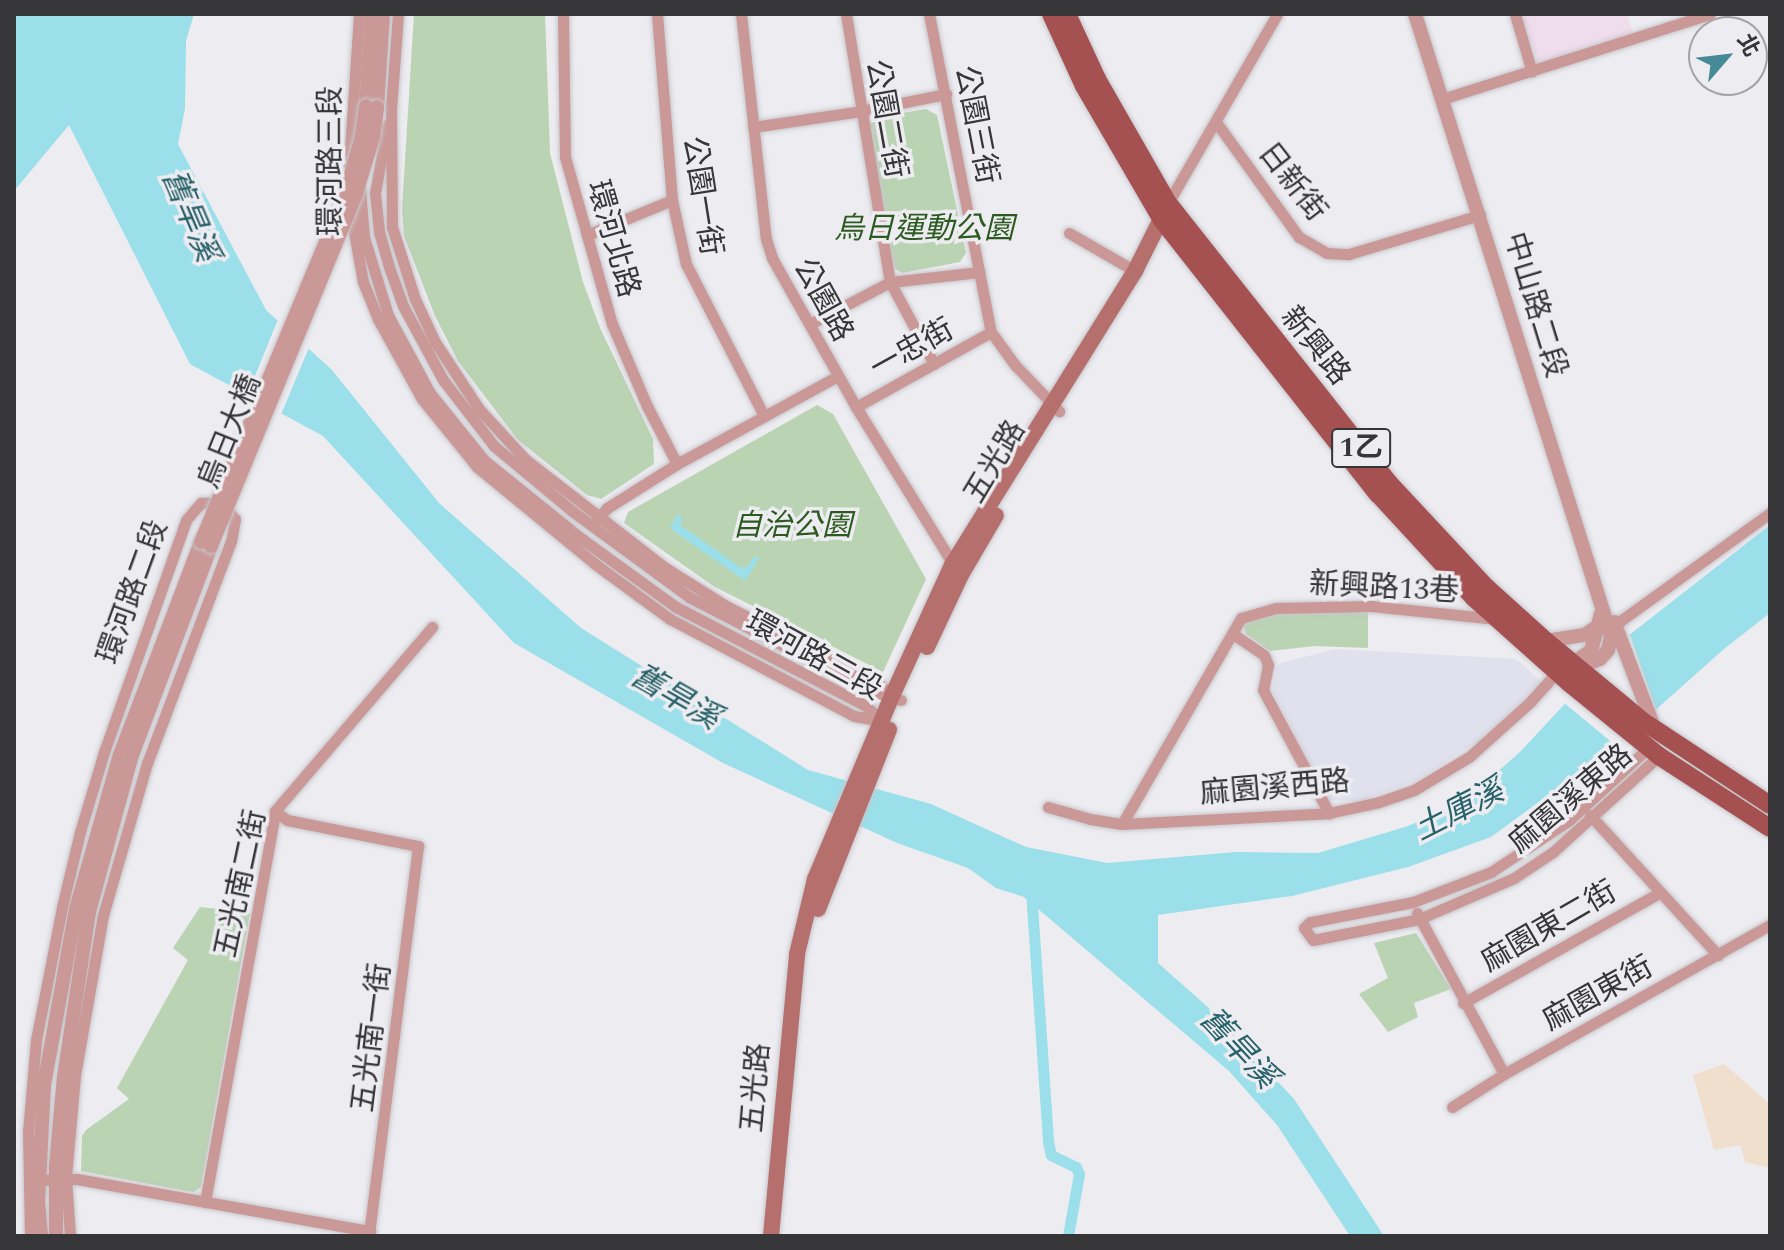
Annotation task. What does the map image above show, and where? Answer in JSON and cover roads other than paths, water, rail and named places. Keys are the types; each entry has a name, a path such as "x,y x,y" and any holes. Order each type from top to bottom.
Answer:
{"main road":[{"name":"新興路","path":"1051,14 1098,112 1166,218 1378,494 1496,619 1572,671"},
{"name":"新興路","path":"1067,14 1166,218 1389,483 1486,587 1546,641 1572,671"},
{"name":"五光路","path":"771,1236 797,954 808,904 832,856 896,698 957,570 1166,218"},
{"name":"五光路","path":"1055,407 1166,218"},
{"name":"1乙","path":"1572,671 1645,725 1770,805"},
{"name":"1乙","path":"1645,725 1653,752 1770,828"},
{"name":"五光路","path":"782,1236 809,945 832,856"}],"street":[{"name":"環河路三段","path":"359,14 349,200 353,240 368,294 400,362 448,435 504,492 579,544"},
{"name":"環河路三段","path":"370,14 360,198 364,237 388,315 430,393 484,460 670,619 854,716 886,723"},
{"name":"烏日大橋","path":"82,911 175,618 346,193 362,136 370,14"},
{"name":"烏日大橋","path":"175,618 355,197 373,137 383,14"},
{"name":"環河路三段","path":"398,14 391,109 392,227 401,263 435,342 500,435 525,459 696,588 878,683 896,698"},
{"name":"環河北路","path":"563,14 565,157 612,324 647,406 677,464"},
{"name":"公園一街","path":"657,14 672,200 686,264 764,416"},
{"name":"公園路","path":"741,14 766,239 772,258 856,407 957,570"},
{"name":"公園二街","path":"846,14 890,282 934,364"},
{"name":"公園三街","path":"929,14 991,332 1015,365 1055,407"},
{"name":"五光路","path":"1166,218 1277,14"},
{"name":"中山路二段","path":"1415,14 1611,636 1608,650 1600,659 1572,671"},
{"path":"1515,14 1532,72"},
{"path":"1442,99 1688,19"},
{"path":"753,127 861,111 946,94"},
{"name":"環河路三段","path":"391,109 375,193 379,232 403,306 443,380 477,427 518,468 592,527 689,597 873,692 896,698"},
{"name":"日新街","path":"1216,122 1299,237 1327,253 1349,254 1480,215"},
{"path":"587,235 672,200"},
{"path":"1069,233 1135,271"},
{"path":"810,324 890,282 979,272"},
{"name":"一忠街","path":"856,407 991,332"},
{"path":"579,544 614,503 677,464 838,376"},
{"name":"環河路二段","path":"30,1236 36,1040 80,832 118,710 186,520 201,503 221,502 235,519 231,541 147,763 103,915 79,1045 60,1178 70,1236"},
{"path":"1546,641 1585,635 1770,513"},
{"name":"新興路13巷","path":"1233,634 1241,618 1277,608 1371,606 1496,619"},
{"path":"1606,620 1645,725"},
{"name":"五光南二街","path":"205,1202 275,811 432,627"},
{"path":"1122,824 1233,634 1264,655 1268,665 1263,690 1329,813"},
{"name":"麻園溪西路","path":"1048,807 1122,824 1329,813 1414,790 1469,757 1530,702 1572,671"},
{"name":"麻園溪東路","path":"1653,752 1592,818 1514,878 1419,919 1313,940 1304,928 1310,922 1413,902 1491,872 1584,808 1653,752"},
{"name":"麻園東二街","path":"1584,808 1718,955"},
{"name":"五光南一街","path":"275,811 287,820 418,846 370,1234"},
{"name":"麻園東二街","path":"1463,1003 1659,893"},
{"path":"1413,902 1463,1003 1504,1074"},
{"name":"環河路二段","path":"56,1236 64,1077 82,911"},
{"name":"環河路二段","path":"41,1236 33,1180 52,1024 82,911"},
{"name":"麻園東街","path":"1452,1107 1504,1074 1770,925"},
{"path":"33,1180 60,1178 370,1234"}],"water":[{"path":"14,14 194,14 186,41 185,108 178,144 266,310 332,370 439,503 581,628 808,770 931,804 1026,847 1107,863 1236,852 1318,853 1405,827 1459,806 1520,752 1628,636 1770,525 1770,613 1724,649 1614,747 1491,837 1408,867 1292,896 1158,915 1158,963 1210,1009 1294,1099 1384,1236 1350,1236 1277,1125 1229,1071 1024,897 996,888 968,868 897,843 723,763 514,643 323,436 190,364 69,125 14,191"},
{"path":"678,514 683,519 680,525 740,567 746,568 755,556 759,558 747,578 744,580 670,528"}],"waterway":[{"path":"1031,891 1048,1142 1051,1155 1076,1167 1079,1174 1068,1236"}],"water label":[{"name":"舊旱溪","path":"189,216"},
{"name":"舊旱溪","path":"675,698"},
{"name":"土庫溪","path":"1459,811"},
{"name":"舊旱溪","path":"1238,1049"}],"park label":[{"name":"烏日運動公園","path":"924,229"},
{"name":"自治公園","path":"792,526"}]}
